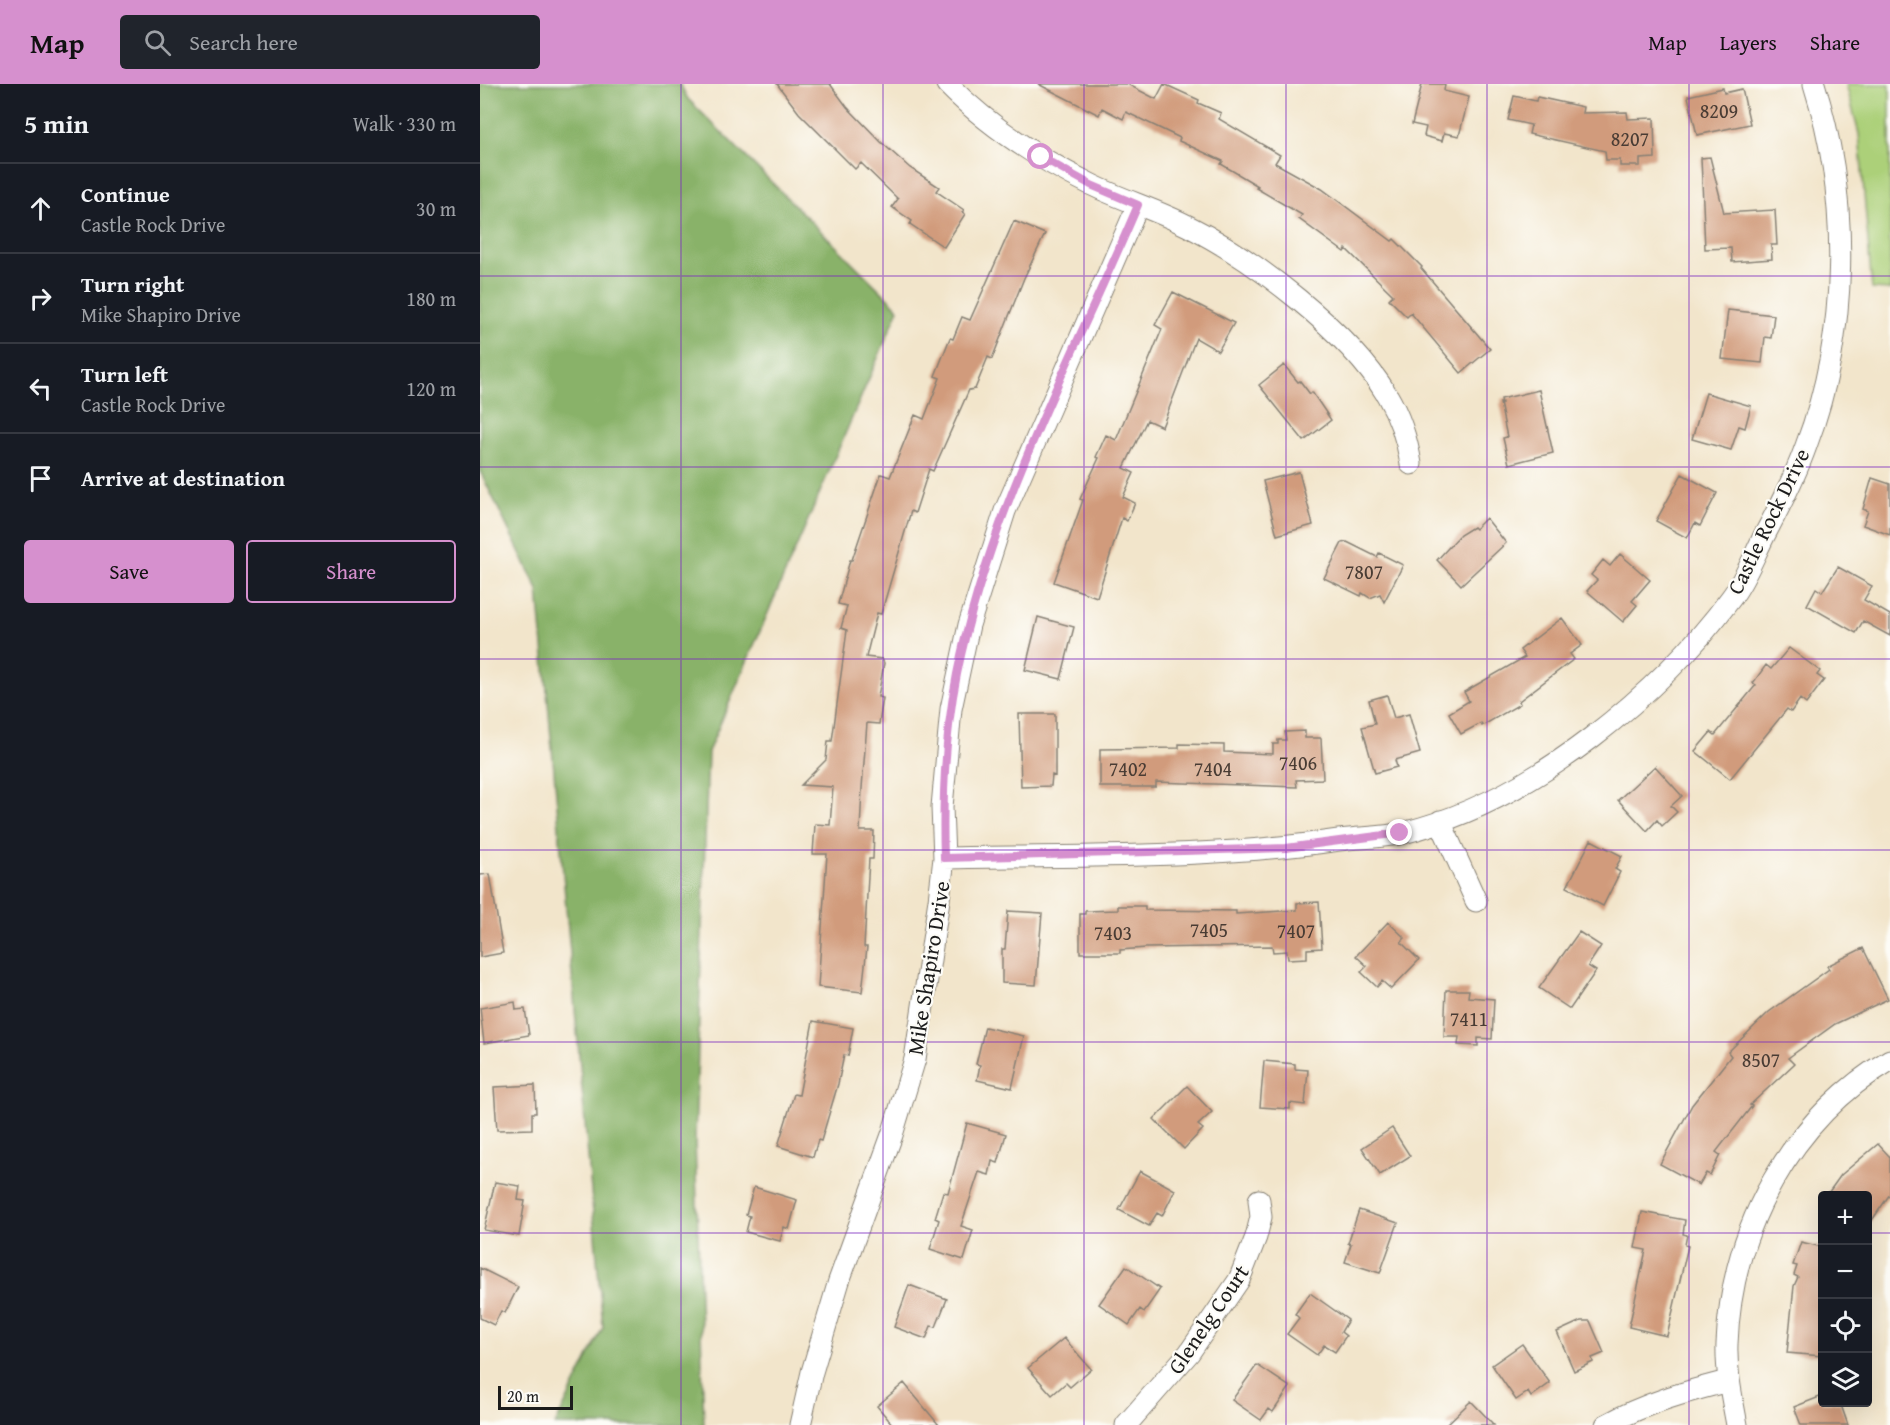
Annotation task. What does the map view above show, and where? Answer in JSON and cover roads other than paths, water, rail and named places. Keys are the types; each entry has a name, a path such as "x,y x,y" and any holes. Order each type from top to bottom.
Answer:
{"street":[{"path":"947,84 967,105 1032,151 1091,185 1190,226 1243,258 1291,296 1361,361 1386,394 1407,440 1411,464"},
{"name":"Castle Rock Drive","path":"944,858 1286,848 1400,833 1440,821 1499,795 1552,767 1616,719 1683,657 1733,596 1788,490 1808,444 1822,393 1832,342 1839,235 1831,151 1814,84"},
{"name":"Mike Shapiro Drive","path":"800,1425 812,1372 839,1281 892,1136 915,1059 925,1007 944,858 942,807 951,709 972,613 1005,511 1138,205"},
{"path":"1440,821 1476,901"},
{"path":"1737,1425 1728,1381 1730,1311 1737,1268 1751,1225 1780,1167 1812,1125 1846,1091 1890,1060"},
{"name":"Glenelg Court","path":"1126,1425 1189,1353 1239,1280 1256,1237 1261,1216 1259,1200"},
{"path":"1606,1425 1660,1400 1728,1381"}]}
